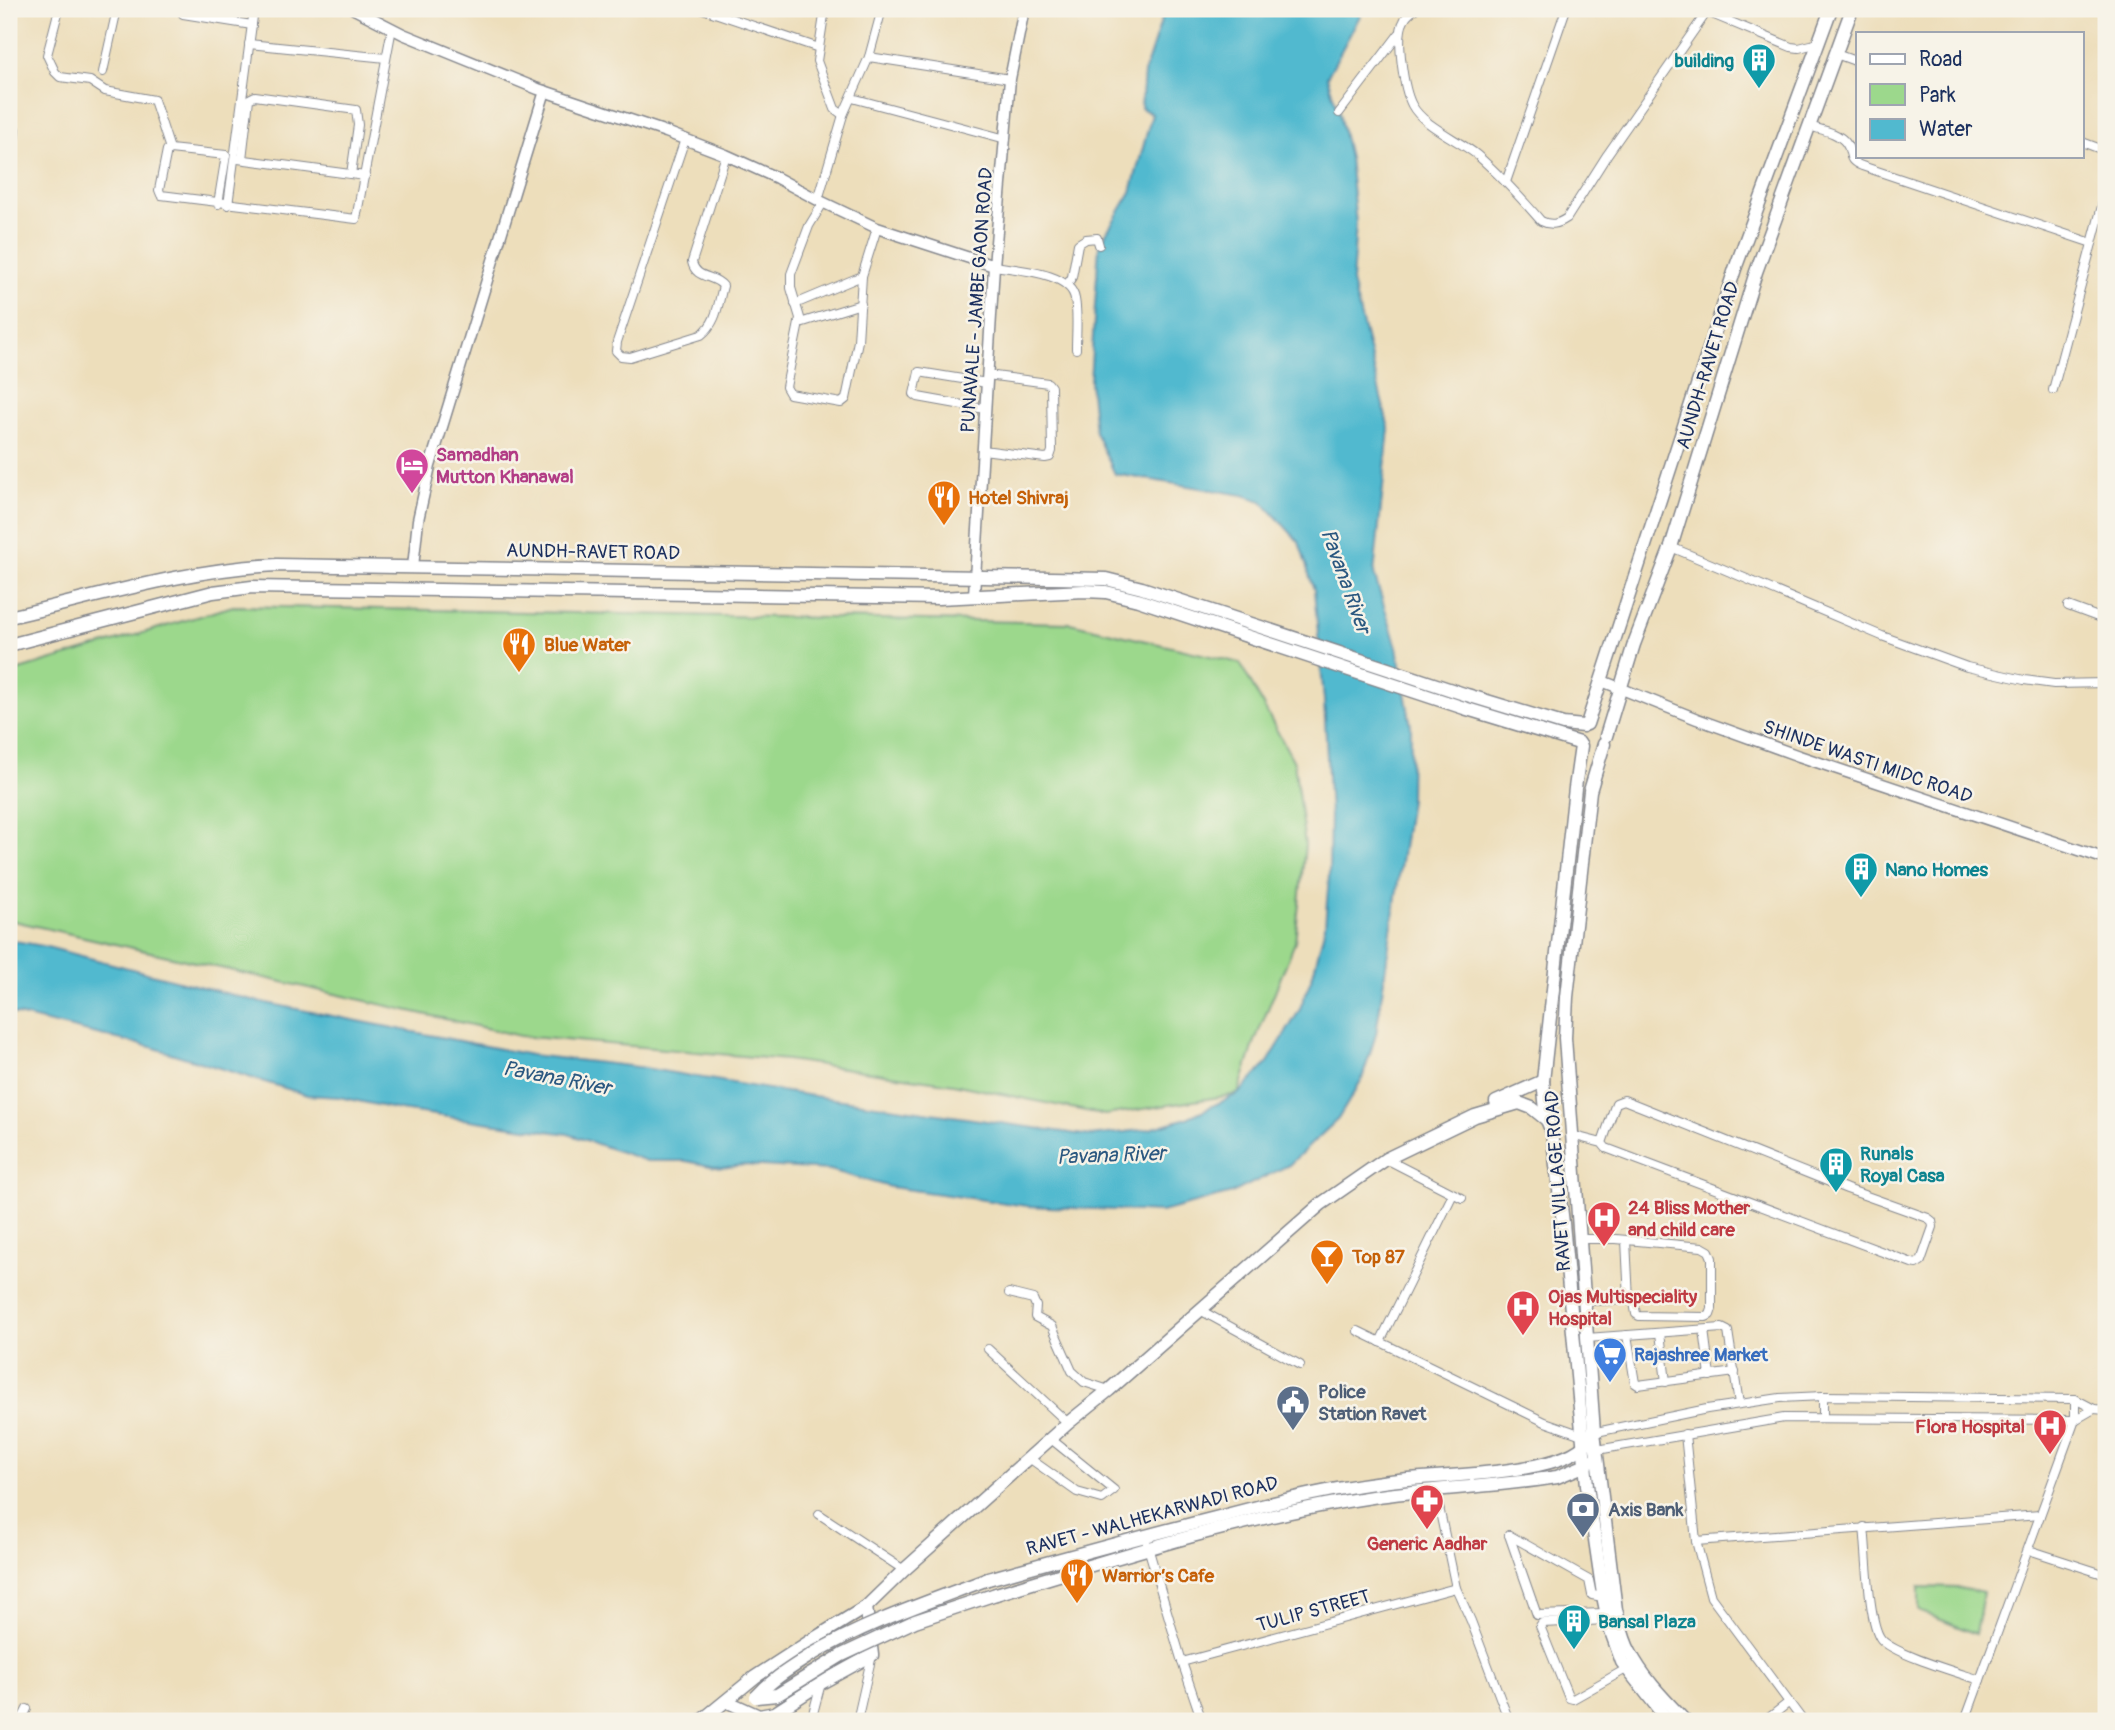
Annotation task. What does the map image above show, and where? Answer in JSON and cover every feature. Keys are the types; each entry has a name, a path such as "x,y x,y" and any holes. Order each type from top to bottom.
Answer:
{"main road":[{"name":"AUNDH-RAVET ROAD","path":"1585,725 1602,681 1735,269 1831,9"},
{"name":"AUNDH-RAVET ROAD","path":"1605,740 1634,643 1671,547 1756,272 1852,9"},
{"name":"AUNDH-RAVET ROAD","path":"9,617 161,580 277,565 976,576 1084,585"},
{"path":"9,645 213,592 277,586 939,598 1084,585 1465,702 1593,751 1605,740 1599,725 1563,724 1465,702"},
{"path":"1580,744 1578,734 1585,725"},
{"name":"RAVET VILLAGE ROAD","path":"1589,1441 1587,1338 1571,1132 1573,1121 1570,1075 1567,1068 1567,997 1590,791 1605,740"},
{"name":"RAVET VILLAGE ROAD","path":"1580,744 1543,1077 1589,1441 1616,1610 1628,1650 1637,1666 1683,1721"},
{"path":"701,1721 755,1677 866,1607 1068,1423 1321,1204 1386,1159 1475,1116 1543,1077 1548,1066 1567,1068"},
{"path":"1475,1116 1519,1103 1532,1108 1562,1135 1571,1132"},
{"path":"1589,1441 1586,1465 1603,1597 1616,1649 1626,1669 1668,1721"},
{"name":"RAVET - WALHEKARWADI ROAD","path":"756,1697 777,1695 842,1655 915,1621 1147,1542 1317,1492 1434,1476 1530,1468 1551,1462 1589,1441"},
{"name":"RAVET - WALHEKARWADI ROAD","path":"742,1708 772,1680 837,1640 907,1608 988,1578 1147,1542 1347,1502 1557,1477 1586,1465"},
{"path":"726,1701 758,1716 774,1717 821,1683 872,1655 866,1607"}],"street":[{"path":"59,9 47,55 55,72 60,77 90,82 105,91 154,100 170,149"},
{"path":"103,72 117,9"},
{"path":"239,159 254,9"},
{"path":"354,9 392,29 545,91 726,155 877,228 994,266 1052,277 1067,285 1075,298 1076,349"},
{"path":"703,9 819,48"},
{"path":"825,9 817,61 835,109 843,115"},
{"path":"877,228 862,276 858,341 844,403 790,394 787,391 800,323 791,288 791,274 820,201 843,115 869,57 882,9"},
{"name":"PUNAVALE - JAMBE GAON ROAD","path":"974,595 994,266 1010,79 1024,9"},
{"path":"1339,113 1399,34 1404,20 1415,9"},
{"path":"1506,182 1566,9"},
{"path":"1399,34 1399,50 1412,106 1434,126 1475,154 1506,182 1541,221 1548,224 1567,218 1607,155 1708,10 1791,47 1799,48 1819,43"},
{"path":"183,14 252,25"},
{"path":"218,204 226,155 167,150 159,190 161,195 218,204 356,219 392,29"},
{"path":"249,44 386,58"},
{"path":"1836,54 1856,61"},
{"path":"869,57 1010,79"},
{"path":"413,568 418,520 430,466 545,91"},
{"path":"228,205 249,99 255,96 356,110 358,125 351,174"},
{"path":"852,98 1006,139"},
{"path":"1809,126 1839,137 1846,143 1849,156 1862,166 2092,243"},
{"path":"9,197 15,129"},
{"path":"685,139 617,342 616,351 621,356 630,357 701,335 715,317 723,286 720,282 702,276 694,269 692,262 726,155"},
{"path":"2084,143 2106,151"},
{"path":"239,159 365,176"},
{"path":"2053,390 2106,191"},
{"path":"1067,285 1072,277 1079,244 1086,239 1097,238 1099,245"},
{"path":"795,304 862,276"},
{"path":"800,323 860,304"},
{"path":"983,450 1050,457 1051,387 1048,383 919,372 914,394 918,397 985,409"},
{"path":"1671,547 1893,640 1967,667 2054,684 2106,683"},
{"path":"2068,606 2106,620"},
{"name":"SHINDE WASTI MIDC ROAD","path":"1602,681 1870,782 2106,859"},
{"path":"1571,1132 1601,1143 1606,1148 1912,1263 1921,1261 1933,1227 1928,1218 1847,1189 1624,1100 1616,1103 1601,1143"},
{"path":"1386,1159 1462,1198"},
{"path":"1380,1342 1453,1194"},
{"path":"1580,1239 1702,1247 1709,1251 1712,1258 1712,1310 1706,1317 1639,1316 1636,1314 1634,1302 1629,1300 1584,1301"},
{"path":"1626,1240 1629,1300"},
{"path":"1009,1293 1033,1299 1036,1306 1035,1317 1052,1326 1072,1371 1084,1382 1109,1390"},
{"path":"1200,1310 1300,1365"},
{"path":"1587,1338 1722,1328 1728,1331 1739,1404"},
{"path":"1704,1330 1710,1376"},
{"path":"1358,1331 1589,1441 1685,1434 1784,1418 2075,1420 2094,1409"},
{"path":"1660,1333 1666,1382"},
{"path":"1627,1335 1634,1383 1643,1386 1735,1372"},
{"path":"988,1349 1068,1423"},
{"path":"1589,1441 1739,1404 1780,1398 1823,1396 2075,1399 2094,1409 2106,1410"},
{"path":"1823,1396 1823,1418"},
{"path":"1965,1721 2075,1420 2075,1399"},
{"path":"1685,1434 1696,1541 1708,1588 1716,1606 1803,1721"},
{"path":"1029,1458 1077,1492 1102,1499 1114,1490 1051,1439"},
{"path":"1434,1476 1456,1588 1509,1721"},
{"path":"819,1514 904,1570"},
{"path":"1696,1541 2040,1515"},
{"path":"1864,1527 1874,1622 1882,1640 1896,1649 1980,1680"},
{"path":"1603,1597 1592,1595 1589,1580 1509,1535 1537,1615 1607,1616"},
{"path":"1147,1542 1202,1721"},
{"path":"2029,1549 2106,1575"},
{"name":"TULIP STREET","path":"1182,1662 1456,1588"},
{"path":"1607,1616 1542,1623 1540,1626 1569,1698 1573,1699 1626,1669"},
{"path":"857,1721 872,1655"},
{"path":"811,1721 821,1683"},
{"path":"1765,1721 1788,1703"},
{"path":"21,1721 27,1709"}],"green space":[{"path":"233,606 1070,623 1240,663 1294,762 1305,845 1295,942 1255,1041 1238,1094 1105,1115 953,1084 787,1060 520,1036 9,920 9,673"},
{"path":"1919,1587 1959,1588 1983,1593 1976,1634 1919,1611"}],"water":[{"name":"Pavana River","path":"1165,9 1362,9 1327,77 1339,113 1349,158 1356,223 1352,282 1389,429 1374,574 1397,647 1411,726 1410,800 1376,1034 1362,1079 1338,1119 1289,1165 1232,1193 1161,1212 1027,1206 890,1187 830,1170 744,1165 720,1168 686,1161 647,1161 568,1134 400,1110 339,1097 307,1095 151,1047 9,1013 9,940 43,946 256,1001 531,1055 638,1067 786,1092 1091,1136 1150,1129 1187,1118 1238,1094 1267,1064 1299,1011 1313,974 1325,926 1330,814 1324,700 1314,590 1299,542 1262,501 1243,495 1115,474 1095,432 1090,381 1099,245 1131,192 1152,114 1141,108 1144,73"}],"place":[{"name":"building","path":"1759,90"},
{"name":"Samadhan Mutton Khanawal","path":"412,495"},
{"name":"Hotel Shivraj","path":"944,527"},
{"name":"Blue Water","path":"519,674"},
{"name":"Nano Homes","path":"1861,899"},
{"name":"Runals Royal Casa","path":"1836,1194"},
{"name":"24 Bliss Mother and child care","path":"1604,1248"},
{"name":"Top 87","path":"1327,1286"},
{"name":"Ojas Multispeciality Hospital","path":"1523,1337"},
{"name":"Rajashree Market","path":"1610,1384"},
{"name":"Police Station Ravet","path":"1293,1432"},
{"name":"Flora Hospital","path":"2050,1456"},
{"name":"Generic Aadhar","path":"1427,1531"},
{"name":"Axis Bank","path":"1583,1539"},
{"name":"Warrior’s Cafe","path":"1077,1605"},
{"name":"Bansal Plaza","path":"1574,1651"}]}
